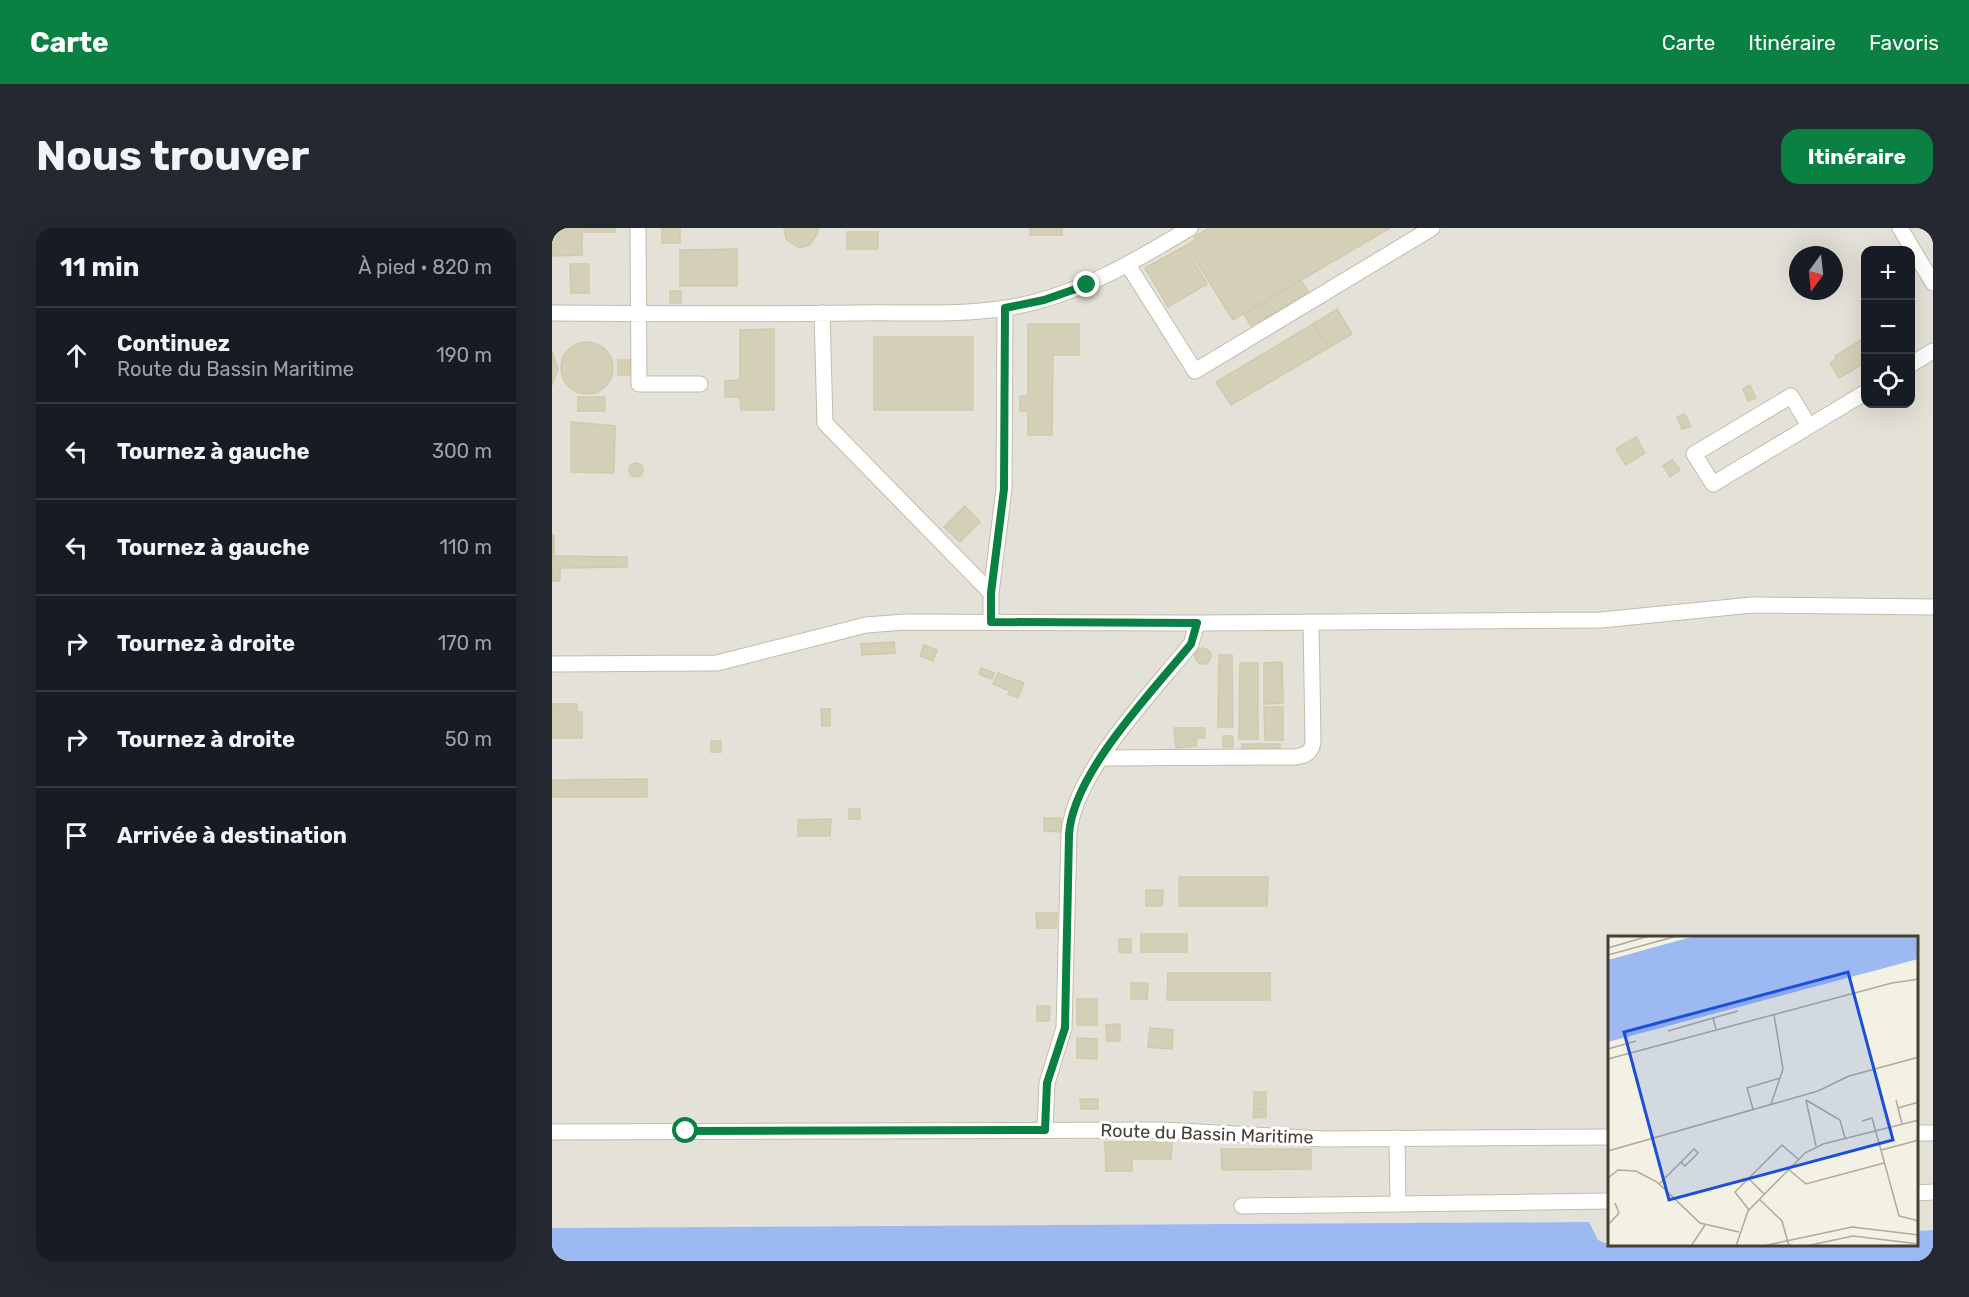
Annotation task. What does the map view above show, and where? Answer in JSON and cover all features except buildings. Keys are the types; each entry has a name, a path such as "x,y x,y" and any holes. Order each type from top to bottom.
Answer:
{"street":[{"path":"638,228 639,384 700,384"},
{"path":"552,313 969,312 1005,308 1076,289 1128,264 1190,228"},
{"path":"1128,264 1195,371 1431,228"},
{"path":"1900,228 1933,283"},
{"path":"991,622 991,593 1004,489 1005,308"},
{"path":"822,313 825,423 991,593"},
{"path":"1915,362 1933,351"},
{"path":"1809,426 1791,396 1694,454 1713,484 1861,395"},
{"path":"552,664 717,663 875,624 1613,619 1703,608 1781,604 1933,607"},
{"path":"1100,758 1294,757 1306,754 1311,750 1313,741 1311,622"},
{"path":"1045,1130 1047,1083 1065,1028 1069,828 1077,799 1100,758 1191,644 1197,623"},
{"name":"Route du Bassin Maritime","path":"552,1132 1191,1130 1296,1138 1608,1137"},
{"path":"1397,1138 1398,1204"},
{"path":"1918,1193 1933,1192"},
{"path":"1242,1206 1608,1201"}],"shaded area":[{"path":"552,228 1933,228 1933,1230 1918,1231 1918,936 1608,936 1608,1242 1598,1240 1589,1222 552,1228"}],"water":[{"path":"1589,1222 1598,1240 1608,1244 1608,1246 1918,1246 1918,1231 1933,1230 1933,1261 552,1261 552,1228"}],"route":[{"path":"686,1131 1045,1130 1047,1083 1065,1028 1069,835 1074,807 1085,782 1100,758 1191,644 1197,623 991,622 991,593 1004,489 1005,308 1044,300 1087,285"}]}
